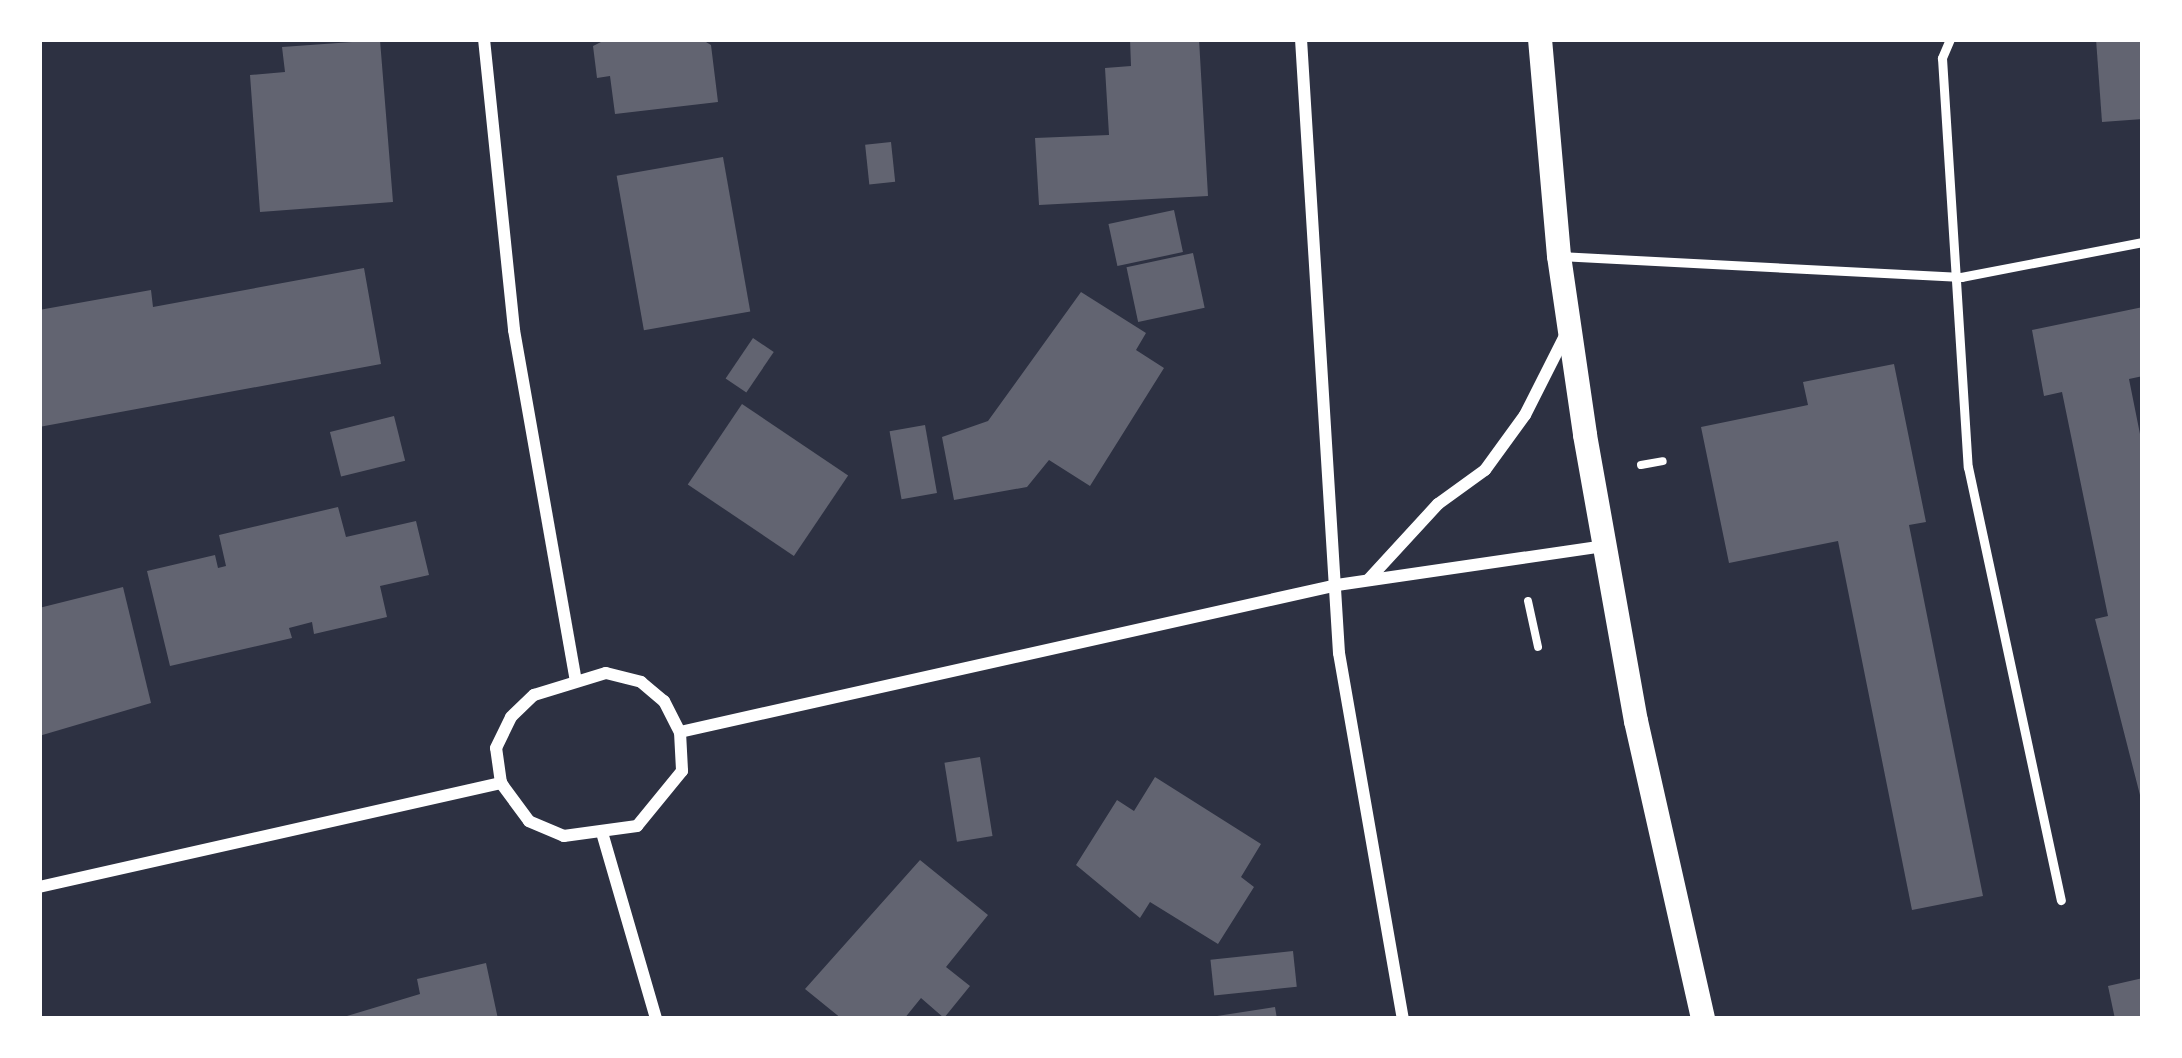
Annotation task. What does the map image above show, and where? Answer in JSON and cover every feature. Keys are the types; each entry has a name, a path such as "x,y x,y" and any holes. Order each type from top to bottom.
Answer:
{"main road":[{"path":"1540,39 1568,329 1606,546 1703,1019"}],"street":[{"path":"484,39 514,330 575,677"},
{"path":"1301,39 1339,652 1403,1019"},
{"path":"1368,580 1438,504 1485,470 1525,415 1568,329"},
{"path":"680,732 1337,585 1606,546"},
{"path":"606,673 641,682 664,701 680,732 682,771 665,801 637,826 603,836 564,836 529,821 501,783 496,748 511,717 534,695 575,677 606,673"},
{"path":"39,887 501,783"},
{"path":"603,836 656,1019"}],"lane":[{"path":"1949,39 1942,58 1961,277 1968,467 2061,900"},
{"path":"1559,256 1961,277 2143,242"}],"building":[{"path":"607,39 701,39 711,45 718,102 615,114 610,76 597,78 593,46"},
{"path":"1130,39 1199,39 1208,196 1039,205 1035,138 1109,135 1105,68 1131,66"},
{"path":"2096,39 2143,39 2143,119 2102,122"},
{"path":"380,40 393,202 260,212 250,75 285,72 282,47"},
{"path":"891,142 895,182 869,184 865,145"},
{"path":"723,157 750,312 644,330 617,176"},
{"path":"1174,210 1183,252 1117,266 1108,224"},
{"path":"1193,253 1205,308 1138,322 1126,267"},
{"path":"364,268 381,364 39,427 39,310 151,290 153,307"},
{"path":"1081,292 1146,333 1136,350 1164,368 1090,486 1049,460 1027,487 954,500 942,437 988,421"},
{"path":"2143,307 2143,376 2129,379 2143,449 2141,799 2095,619 2108,616 2062,392 2044,396 2032,330"},
{"path":"753,338 774,352 746,393 726,379"},
{"path":"1894,364 1926,522 1909,525 1983,896 1912,910 1838,541 1729,563 1701,427 1808,405 1803,382"},
{"path":"742,404 848,476 794,556 688,484"},
{"path":"394,416 405,461 341,477 330,432"},
{"path":"925,425 937,493 902,499 890,431"},
{"path":"338,507 346,537 416,521 429,575 380,586 387,617 314,634 312,622 289,628 292,638 170,666 147,571 215,555 218,568 226,566 219,535"},
{"path":"123,587 151,703 39,736 39,608"},
{"path":"980,757 993,836 957,842 944,763"},
{"path":"1155,777 1261,844 1241,877 1254,887 1218,944 1150,902 1140,918 1076,865 1117,800 1134,811"},
{"path":"920,860 988,915 946,967 970,986 944,1018 921,998 904,1019 842,1019 805,989"},
{"path":"1293,951 1297,987 1214,995 1210,960"},
{"path":"486,963 498,1019 337,1019 420,994 417,979"},
{"path":"2143,978 2143,1019 2115,1019 2108,986"},
{"path":"1275,1007 1277,1019 1217,1019 1217,1016"}]}
